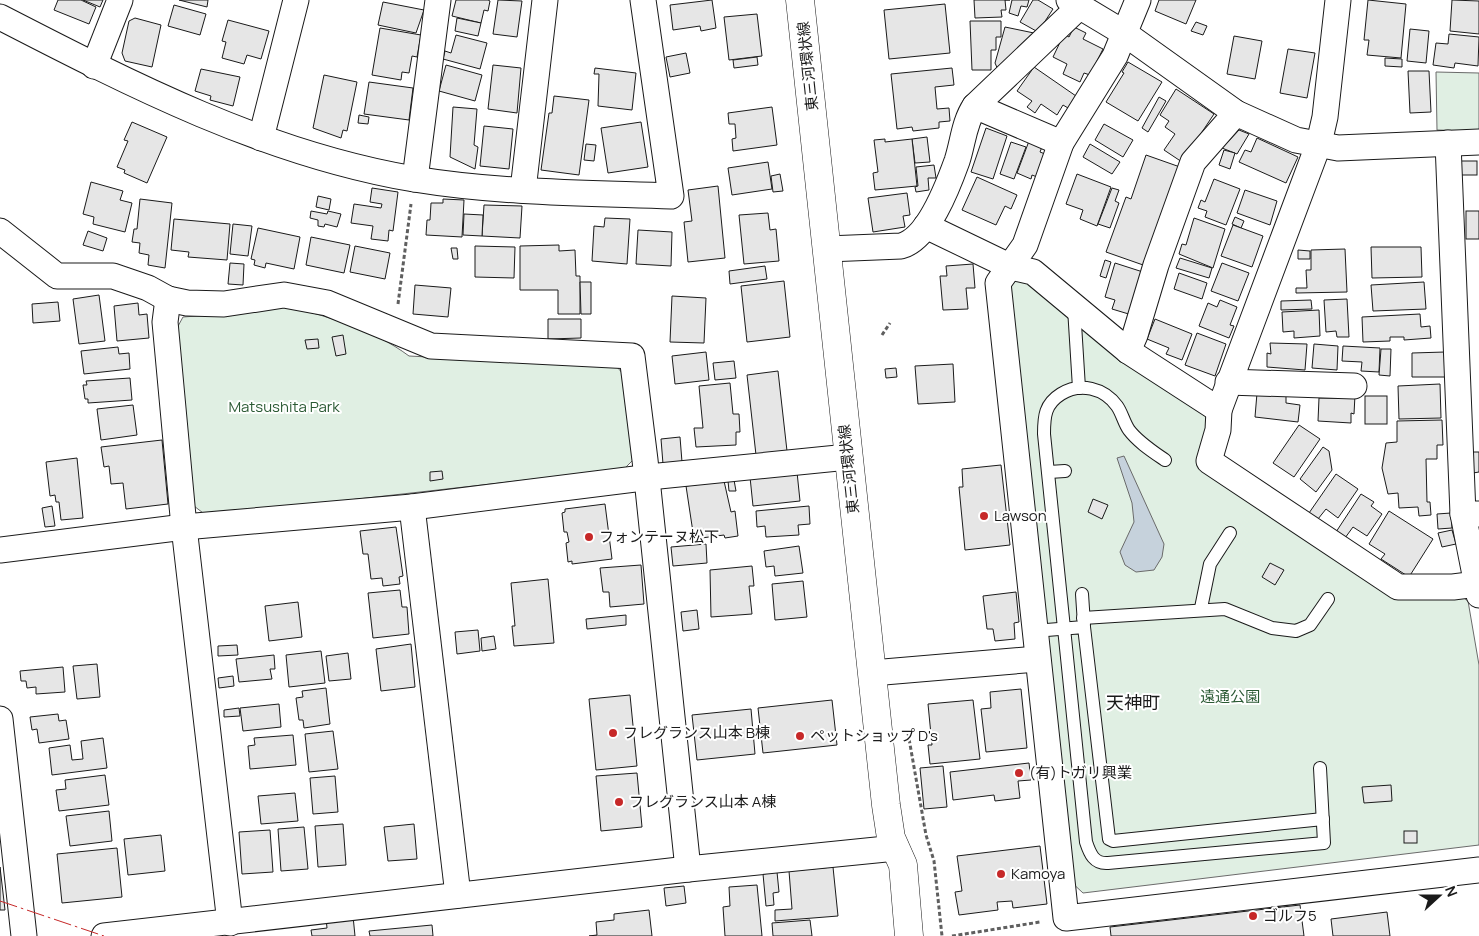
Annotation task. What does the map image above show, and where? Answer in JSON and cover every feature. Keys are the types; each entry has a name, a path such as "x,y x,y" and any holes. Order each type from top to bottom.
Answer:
{"main road":[{"name":"東三河環状線","path":"800,0 886,805 891,838 903,864 910,936"}],"street":[{"path":"94,66 120,0"},
{"path":"261,138 296,0"},
{"path":"415,179 438,0"},
{"path":"523,190 546,0"},
{"path":"0,17 94,66 202,117 344,164 415,179 523,190 671,196 643,0"},
{"path":"1138,0 1115,56 1061,143 1025,245 998,283 1066,918 1479,870"},
{"path":"1338,0 1325,117 1319,144 1228,382 1219,410 1218,430 1209,461 1398,587 1453,587 1478,590 1471,514 1448,143"},
{"path":"827,249 902,246 912,243 935,212 957,161 969,115 1074,4 1124,33 1236,113 1296,140 1338,148 1479,142"},
{"path":"976,106 1061,143"},
{"path":"1128,350 1135,335 1156,265 1193,162 1236,113"},
{"path":"926,226 1011,267 1033,272 1128,350 1219,410"},
{"path":"0,231 57,276 113,276 148,288 168,299 187,303 224,304 284,295 327,303 431,346 632,356 688,869"},
{"path":"168,299 165,322 184,527 230,923"},
{"path":"1228,382 1354,386"},
{"path":"0,550 184,527 412,507 646,478 848,457"},
{"path":"412,507 458,895"},
{"path":"872,673 1037,659"},
{"path":"0,719 24,936"},
{"path":"104,936 230,923 458,895 525,890 688,869 896,848"}],"lane":[{"path":"1074,307 1079,388"},
{"path":"1165,460 1133,434 1110,398 1095,390 1079,388 1057,397 1046,411 1044,434 1086,842 1092,857 1102,864 1324,843 1320,768"},
{"path":"1048,472 1065,471"},
{"path":"1201,608 1210,564 1230,533"},
{"path":"1082,594 1109,839 1113,841 1323,819"},
{"path":"1034,631 1064,628 1084,622 1201,608 1225,609 1272,628 1296,631 1310,625 1328,598"},
{"path":"1074,725 1096,724"},
{"path":"1230,829 1232,851"}],"path":[{"path":"394,330 415,179"},
{"path":"882,335 890,323"},
{"path":"952,936 1066,918"}],"green space":[{"path":"1436,72 1479,73 1479,131 1437,130"},
{"name":"遠通公園","path":"1023,278 1206,414 1211,429 1201,465 1396,595 1458,594 1468,601 1479,665 1479,845 1083,893 1069,880 1008,285"},
{"name":"Matsushita Park","path":"283,305 349,324 380,338 409,356 617,367 624,375 635,458 624,469 207,516 194,506 177,328 183,317 251,312"}],"shaded area":[{"path":"1124,456 1164,544 1162,557 1154,570 1136,572 1125,565 1120,552 1134,522 1132,503 1117,458"}],"building":[{"path":"58,0 81,0 96,7 89,24 54,10"},
{"path":"83,0 103,0 100,7"},
{"path":"179,0 208,0 207,7"},
{"path":"456,0 490,1 488,11 484,10 481,23 452,16"},
{"path":"498,0 522,1 517,37 493,34"},
{"path":"712,0 716,28 701,31 700,26 673,30 670,5"},
{"path":"974,0 1005,0 1006,10 1001,10 1002,17 975,18"},
{"path":"1012,0 1029,0 1027,7 1021,6 1018,16 1009,13"},
{"path":"1033,0 1038,0 1053,9 1038,32 1020,22"},
{"path":"1159,0 1196,0 1186,24 1155,11"},
{"path":"1368,0 1406,4 1401,58 1367,55 1369,40 1364,40"},
{"path":"1452,0 1479,1 1479,34 1450,31"},
{"path":"383,2 424,10 416,33 378,25"},
{"path":"945,4 950,53 889,59 884,10"},
{"path":"174,5 206,14 200,35 168,26"},
{"path":"757,14 762,56 729,60 724,17"},
{"path":"135,18 161,25 152,67 125,61 122,53 129,21"},
{"path":"457,18 481,23 478,36 455,31"},
{"path":"228,20 269,31 261,59 247,55 244,64 222,58 226,42 222,41"},
{"path":"970,21 1001,21 1001,37 996,37 996,50 991,50 991,70 972,70"},
{"path":"1196,22 1207,26 1203,35 1191,31"},
{"path":"1005,27 1034,33 999,72 995,63"},
{"path":"1074,27 1086,33 1083,39 1103,49 1090,75 1084,73 1080,82 1063,74 1067,64 1053,57 1064,34 1069,37"},
{"path":"380,28 421,35 417,57 412,56 409,73 402,72 401,80 372,75"},
{"path":"1410,29 1429,31 1426,63 1407,61"},
{"path":"1449,34 1479,37 1478,66 1455,63 1454,68 1433,65 1436,43 1448,44"},
{"path":"456,35 487,43 480,69 443,59 445,51 451,53"},
{"path":"1234,36 1262,41 1255,79 1227,74"},
{"path":"1288,49 1315,53 1307,98 1280,93"},
{"path":"686,53 690,73 670,77 666,57"},
{"path":"757,57 758,65 734,68 733,60"},
{"path":"1385,58 1402,59 1402,67 1385,66"},
{"path":"1128,62 1162,82 1138,121 1106,102 1124,73 1122,72"},
{"path":"446,65 482,75 475,101 439,91"},
{"path":"493,65 521,68 517,113 488,109"},
{"path":"1034,67 1076,96 1068,108 1063,105 1057,115 1041,104 1035,113 1027,107 1032,101 1017,91"},
{"path":"595,68 636,73 632,110 598,106 599,74 594,74"},
{"path":"952,68 954,85 935,87 937,109 949,108 950,121 939,122 939,128 913,131 912,127 897,129 891,74"},
{"path":"201,69 240,77 233,106 210,100 211,96 195,91"},
{"path":"1408,71 1429,71 1431,112 1410,113"},
{"path":"324,75 357,82 347,131 343,130 341,138 313,128"},
{"path":"369,82 413,88 409,120 364,114"},
{"path":"1176,89 1214,114 1182,162 1164,150 1175,134 1165,127 1169,121 1160,115"},
{"path":"554,96 589,100 579,175 541,170 549,113 552,113"},
{"path":"1159,97 1166,101 1148,132 1142,128"},
{"path":"453,107 477,109 474,145 478,147 475,169 450,157"},
{"path":"772,107 777,145 733,151 732,139 736,138 735,124 729,124 728,113"},
{"path":"359,115 369,117 368,124 358,123"},
{"path":"132,122 167,137 147,183 124,173 125,170 117,167 128,141 124,140"},
{"path":"641,122 648,167 608,173 601,128"},
{"path":"1104,124 1133,140 1123,157 1095,140"},
{"path":"484,126 513,129 509,169 480,166"},
{"path":"986,128 1007,136 993,179 971,172"},
{"path":"1239,130 1249,134 1237,154 1222,148"},
{"path":"927,137 930,162 915,163 912,139"},
{"path":"1257,138 1298,157 1286,183 1239,162 1245,150 1251,152"},
{"path":"885,139 885,142 912,139 917,186 875,190 873,173 878,172 874,140"},
{"path":"1029,141 1042,147 1040,152 1045,154 1037,177 1032,175 1031,179 1017,173"},
{"path":"1011,142 1026,147 1014,179 1000,174"},
{"path":"586,144 596,145 594,161 584,160"},
{"path":"1090,144 1120,162 1112,174 1083,157"},
{"path":"1224,150 1235,153 1230,169 1219,165"},
{"path":"1146,155 1180,167 1146,266 1106,252 1126,197 1131,199"},
{"path":"1461,161 1477,161 1477,175 1461,175"},
{"path":"768,162 772,189 732,195 728,168"},
{"path":"934,165 936,178 928,178 929,190 916,192 915,187 918,186 916,167"},
{"path":"780,174 783,191 773,192 771,176"},
{"path":"1077,174 1111,187 1097,226 1080,219 1083,210 1066,204"},
{"path":"977,177 1017,195 1011,209 1005,206 996,225 962,210"},
{"path":"1214,179 1240,189 1226,225 1205,217 1207,211 1198,208 1201,200 1205,202"},
{"path":"91,182 123,191 120,200 132,203 125,232 93,224 94,217 83,214"},
{"path":"718,186 725,258 688,262 684,222 692,221 688,190"},
{"path":"372,188 398,192 393,231 389,230 388,241 371,239 373,226 351,223 354,204 381,208 382,204 370,202"},
{"path":"1112,188 1119,190 1115,201 1119,203 1110,228 1098,224"},
{"path":"1245,190 1277,201 1270,225 1237,213"},
{"path":"907,193 910,215 903,216 905,227 873,232 868,198"},
{"path":"318,196 331,199 329,210 316,207"},
{"path":"140,199 172,203 165,268 148,265 149,255 139,253 140,243 132,242 134,229 137,229"},
{"path":"443,199 464,200 462,237 426,235 427,220 430,220 431,203 443,203"},
{"path":"484,205 522,206 520,238 482,236"},
{"path":"311,211 327,214 328,211 341,214 337,227 325,224 324,227 318,226 318,220 310,218"},
{"path":"1466,211 1479,211 1479,239 1466,239"},
{"path":"768,213 770,230 776,229 779,261 744,264 739,215"},
{"path":"464,214 483,215 482,236 463,235"},
{"path":"1235,217 1244,221 1241,228 1232,224"},
{"path":"605,218 630,219 627,264 592,261 594,226 604,227"},
{"path":"1194,218 1225,229 1213,268 1179,254 1182,244 1186,245"},
{"path":"174,219 230,224 227,260 188,257 189,252 171,250"},
{"path":"233,224 252,226 248,256 230,254"},
{"path":"1233,225 1263,236 1252,267 1221,256"},
{"path":"258,228 300,237 294,269 266,263 265,268 254,265 255,260 251,259"},
{"path":"638,230 672,232 671,266 636,264"},
{"path":"88,231 107,238 103,251 83,245"},
{"path":"311,237 350,245 344,273 306,265"},
{"path":"559,245 559,251 575,250 576,276 580,276 580,314 558,314 558,290 520,290 520,246"},
{"path":"355,246 390,253 385,279 350,272"},
{"path":"475,246 515,247 514,278 475,277"},
{"path":"1371,247 1421,247 1422,277 1372,278"},
{"path":"451,248 457,248 458,259 453,259"},
{"path":"1345,249 1347,292 1296,293 1296,288 1307,288 1306,270 1311,270 1311,250"},
{"path":"1298,250 1310,251 1310,259 1298,259"},
{"path":"1180,258 1212,268 1209,278 1176,268"},
{"path":"1105,260 1111,262 1106,278 1100,276"},
{"path":"230,263 244,264 243,285 228,284"},
{"path":"1115,263 1146,273 1132,315 1112,309 1115,300 1105,297"},
{"path":"1222,263 1249,273 1238,301 1211,291"},
{"path":"973,264 975,288 966,288 968,309 943,310 940,276 947,276 946,266"},
{"path":"765,266 767,279 730,284 729,271"},
{"path":"1179,273 1207,283 1202,299 1174,289"},
{"path":"784,281 790,337 747,342 741,286"},
{"path":"580,282 591,282 591,314 581,314"},
{"path":"1424,282 1426,309 1373,311 1371,285"},
{"path":"415,285 451,288 448,317 413,314"},
{"path":"99,295 105,341 79,344 73,299"},
{"path":"672,296 706,298 704,343 670,342"},
{"path":"1347,299 1349,337 1337,337 1336,331 1326,332 1324,300"},
{"path":"1220,300 1237,307 1230,325 1234,326 1229,338 1199,326 1208,303 1217,307"},
{"path":"1311,300 1312,309 1281,310 1281,301"},
{"path":"58,302 60,321 33,323 32,304"},
{"path":"138,303 139,315 147,314 149,338 117,341 114,306"},
{"path":"1319,310 1320,336 1294,338 1294,331 1283,332 1282,312"},
{"path":"1420,314 1421,327 1430,326 1431,338 1404,340 1404,337 1390,337 1390,341 1363,342 1362,317"},
{"path":"548,319 581,319 581,338 548,339"},
{"path":"1155,319 1192,334 1182,360 1166,354 1169,348 1147,339"},
{"path":"1197,333 1226,344 1215,376 1185,365"},
{"path":"343,335 346,354 336,356 332,337"},
{"path":"318,339 319,348 307,349 305,340"},
{"path":"1270,343 1307,344 1305,370 1267,367 1267,353 1271,354"},
{"path":"1314,344 1338,346 1337,370 1312,368"},
{"path":"1343,346 1380,348 1379,372 1361,371 1362,362 1342,361"},
{"path":"118,347 119,354 129,353 130,369 84,374 81,351"},
{"path":"1381,349 1391,349 1390,376 1379,375"},
{"path":"706,352 709,380 675,384 672,356"},
{"path":"1445,352 1446,377 1412,377 1412,353"},
{"path":"734,361 736,378 715,380 713,363"},
{"path":"953,364 955,402 918,404 915,366"},
{"path":"896,368 897,377 886,378 885,369"},
{"path":"778,371 787,451 756,455 747,375"},
{"path":"130,378 132,400 88,403 88,399 85,399 83,385 87,385 86,381"},
{"path":"730,383 733,414 739,414 740,432 736,432 736,445 696,447 694,428 703,428 699,386"},
{"path":"1440,384 1441,418 1399,419 1398,386"},
{"path":"1257,393 1286,396 1286,403 1300,405 1298,422 1255,417"},
{"path":"1339,394 1355,395 1354,414 1351,413 1351,423 1318,421 1319,398 1338,398"},
{"path":"1365,396 1387,396 1387,424 1365,424"},
{"path":"133,405 137,435 101,440 97,409"},
{"path":"1442,420 1443,445 1437,445 1437,459 1426,459 1427,502 1430,502 1431,515 1419,516 1418,507 1399,508 1398,493 1388,494 1382,468 1386,443 1397,442 1397,421"},
{"path":"1299,425 1320,439 1294,477 1273,463"},
{"path":"680,437 682,462 663,464 661,439"},
{"path":"162,440 168,504 126,509 123,483 111,484 109,466 104,467 101,447"},
{"path":"1323,447 1329,451 1332,470 1316,492 1300,479"},
{"path":"1473,452 1479,452 1479,472 1473,473"},
{"path":"77,458 83,518 61,520 59,502 56,502 55,495 50,496 46,462"},
{"name":"Lawson","path":"1001,465 1010,545 965,550 959,487 963,487 962,469"},
{"path":"442,471 443,479 430,481 430,472"},
{"path":"797,472 800,501 753,506 750,477"},
{"path":"1336,474 1358,489 1338,518 1326,509 1318,519 1309,513"},
{"path":"734,480 736,491 729,491 728,481"},
{"path":"724,481 731,512 735,511 738,536 725,538 724,535 694,539 686,486"},
{"path":"1361,494 1374,502 1371,506 1382,514 1367,536 1353,527 1345,538 1336,532"},
{"path":"1093,499 1108,505 1102,519 1088,512"},
{"name":"フォンテーヌ松下","path":"605,504 612,559 572,564 572,561 568,562 566,543 569,542 567,532 564,532 562,513 565,512 565,509"},
{"path":"52,506 55,526 45,527 42,508"},
{"path":"809,506 810,524 798,525 799,535 766,537 765,526 757,527 756,511"},
{"path":"1389,511 1433,539 1409,577 1381,559 1385,554 1369,544"},
{"path":"1451,513 1452,528 1438,529 1437,514"},
{"path":"396,527 403,576 399,577 400,584 383,586 382,578 371,579 368,554 363,554 360,531"},
{"path":"1452,530 1456,544 1442,547 1438,533"},
{"path":"706,544 707,563 673,566 671,547"},
{"path":"799,546 803,573 775,576 774,566 766,567 764,551"},
{"path":"1270,563 1284,570 1275,585 1262,577"},
{"path":"641,565 644,604 610,607 609,592 603,592 600,568"},
{"path":"752,566 754,586 749,586 752,614 711,617 710,570"},
{"path":"548,579 554,643 514,646 512,626 515,626 511,583"},
{"path":"803,581 807,617 775,620 772,584"},
{"path":"400,590 402,607 407,607 409,634 373,638 368,593"},
{"path":"1016,592 1019,622 1014,623 1015,639 995,641 993,629 987,629 983,596"},
{"path":"298,602 302,637 269,641 265,606"},
{"path":"697,610 699,629 683,631 681,612"},
{"path":"626,615 626,625 587,629 586,619"},
{"path":"478,630 480,651 457,654 455,632"},
{"path":"494,636 496,649 482,651 481,638"},
{"path":"411,644 415,687 381,691 376,649"},
{"path":"237,645 238,655 218,656 218,646"},
{"path":"321,651 325,683 289,687 286,655"},
{"path":"348,653 351,679 329,681 326,656"},
{"path":"274,655 275,669 270,669 272,679 239,682 236,659"},
{"path":"97,664 100,697 77,699 73,666"},
{"path":"63,667 65,692 36,694 36,687 27,688 26,681 21,681 20,671"},
{"path":"233,676 234,686 219,688 218,678"},
{"path":"326,688 330,724 304,728 303,720 299,720 296,698 303,697 302,691"},
{"path":"1021,689 1027,748 986,752 981,709 991,708 990,692"},
{"name":"フレグランス山本 B棟","path":"630,695 637,766 596,770 589,699"},
{"path":"832,700 837,745 763,753 758,708"},
{"path":"973,700 980,759 930,764 928,745 932,745 928,704"},
{"path":"279,704 281,727 243,731 240,708"},
{"path":"239,708 240,716 224,717 224,710"},
{"path":"751,709 755,754 697,760 692,715"},
{"path":"58,714 59,721 66,720 69,739 39,743 37,729 32,730 30,717"},
{"path":"333,731 338,769 309,772 305,734"},
{"path":"293,735 296,765 250,769 248,746 255,745 254,738"},
{"path":"103,738 107,768 52,775 49,748 70,745 72,760 83,759 81,741"},
{"path":"1029,763 1031,780 1018,781 1020,798 995,801 994,795 953,800 950,772"},
{"path":"943,766 947,807 924,809 920,768"},
{"name":"フレグランス山本 A棟","path":"637,773 642,827 601,831 596,776"},
{"path":"105,775 109,805 59,811 56,790 66,789 65,780"},
{"path":"335,776 338,812 313,814 310,778"},
{"path":"1391,785 1392,801 1364,803 1362,787"},
{"path":"295,793 298,821 261,824 258,796"},
{"path":"109,811 112,841 70,846 66,816"},
{"path":"343,824 346,865 318,867 315,826"},
{"path":"414,824 417,859 388,861 384,827"},
{"path":"304,827 308,869 281,871 278,829"},
{"path":"270,830 273,872 242,874 239,832"},
{"path":"1404,831 1417,831 1417,843 1404,843"},
{"path":"161,835 165,871 128,875 124,839"},
{"name":"Kamoya","path":"1040,846 1047,904 1013,908 1012,901 997,902 998,910 959,915 955,892 962,891 957,856"},
{"path":"117,848 122,897 62,903 57,854"},
{"path":"0,867 5,910 0,910"},
{"path":"833,867 838,916 775,921 775,910 792,909 789,871"},
{"path":"777,872 779,892 773,893 774,905 766,906 763,874"},
{"path":"757,885 762,936 725,936 723,907 730,906 729,887"},
{"path":"684,886 686,903 666,906 664,888"},
{"name":"ゴルフ5","path":"1300,905 1304,936 1111,936 1110,927"},
{"path":"649,910 652,936 589,936 597,935 596,922 614,920 614,914"},
{"path":"1387,912 1390,936 1333,936 1331,919"},
{"path":"353,916 355,936 312,936 311,930 327,928 326,918"},
{"path":"810,920 812,936 773,936 772,923"},
{"path":"432,925 433,936 370,936 369,931"}],"power":[{"path":"0,901 104,936"}],"place":[{"name":"Lawson","path":"984,516"},
{"name":"フォンテーヌ松下","path":"589,537"},
{"name":"フレグランス山本 B棟","path":"613,733"},
{"name":"ペットショップ D's","path":"800,736"},
{"name":"(有)トガリ興業","path":"1019,773"},
{"name":"フレグランス山本 A棟","path":"619,802"},
{"name":"Kamoya","path":"1001,874"},
{"name":"ゴルフ5","path":"1253,916"}],"district":[{"name":"天神町","path":"1133,703"}]}
